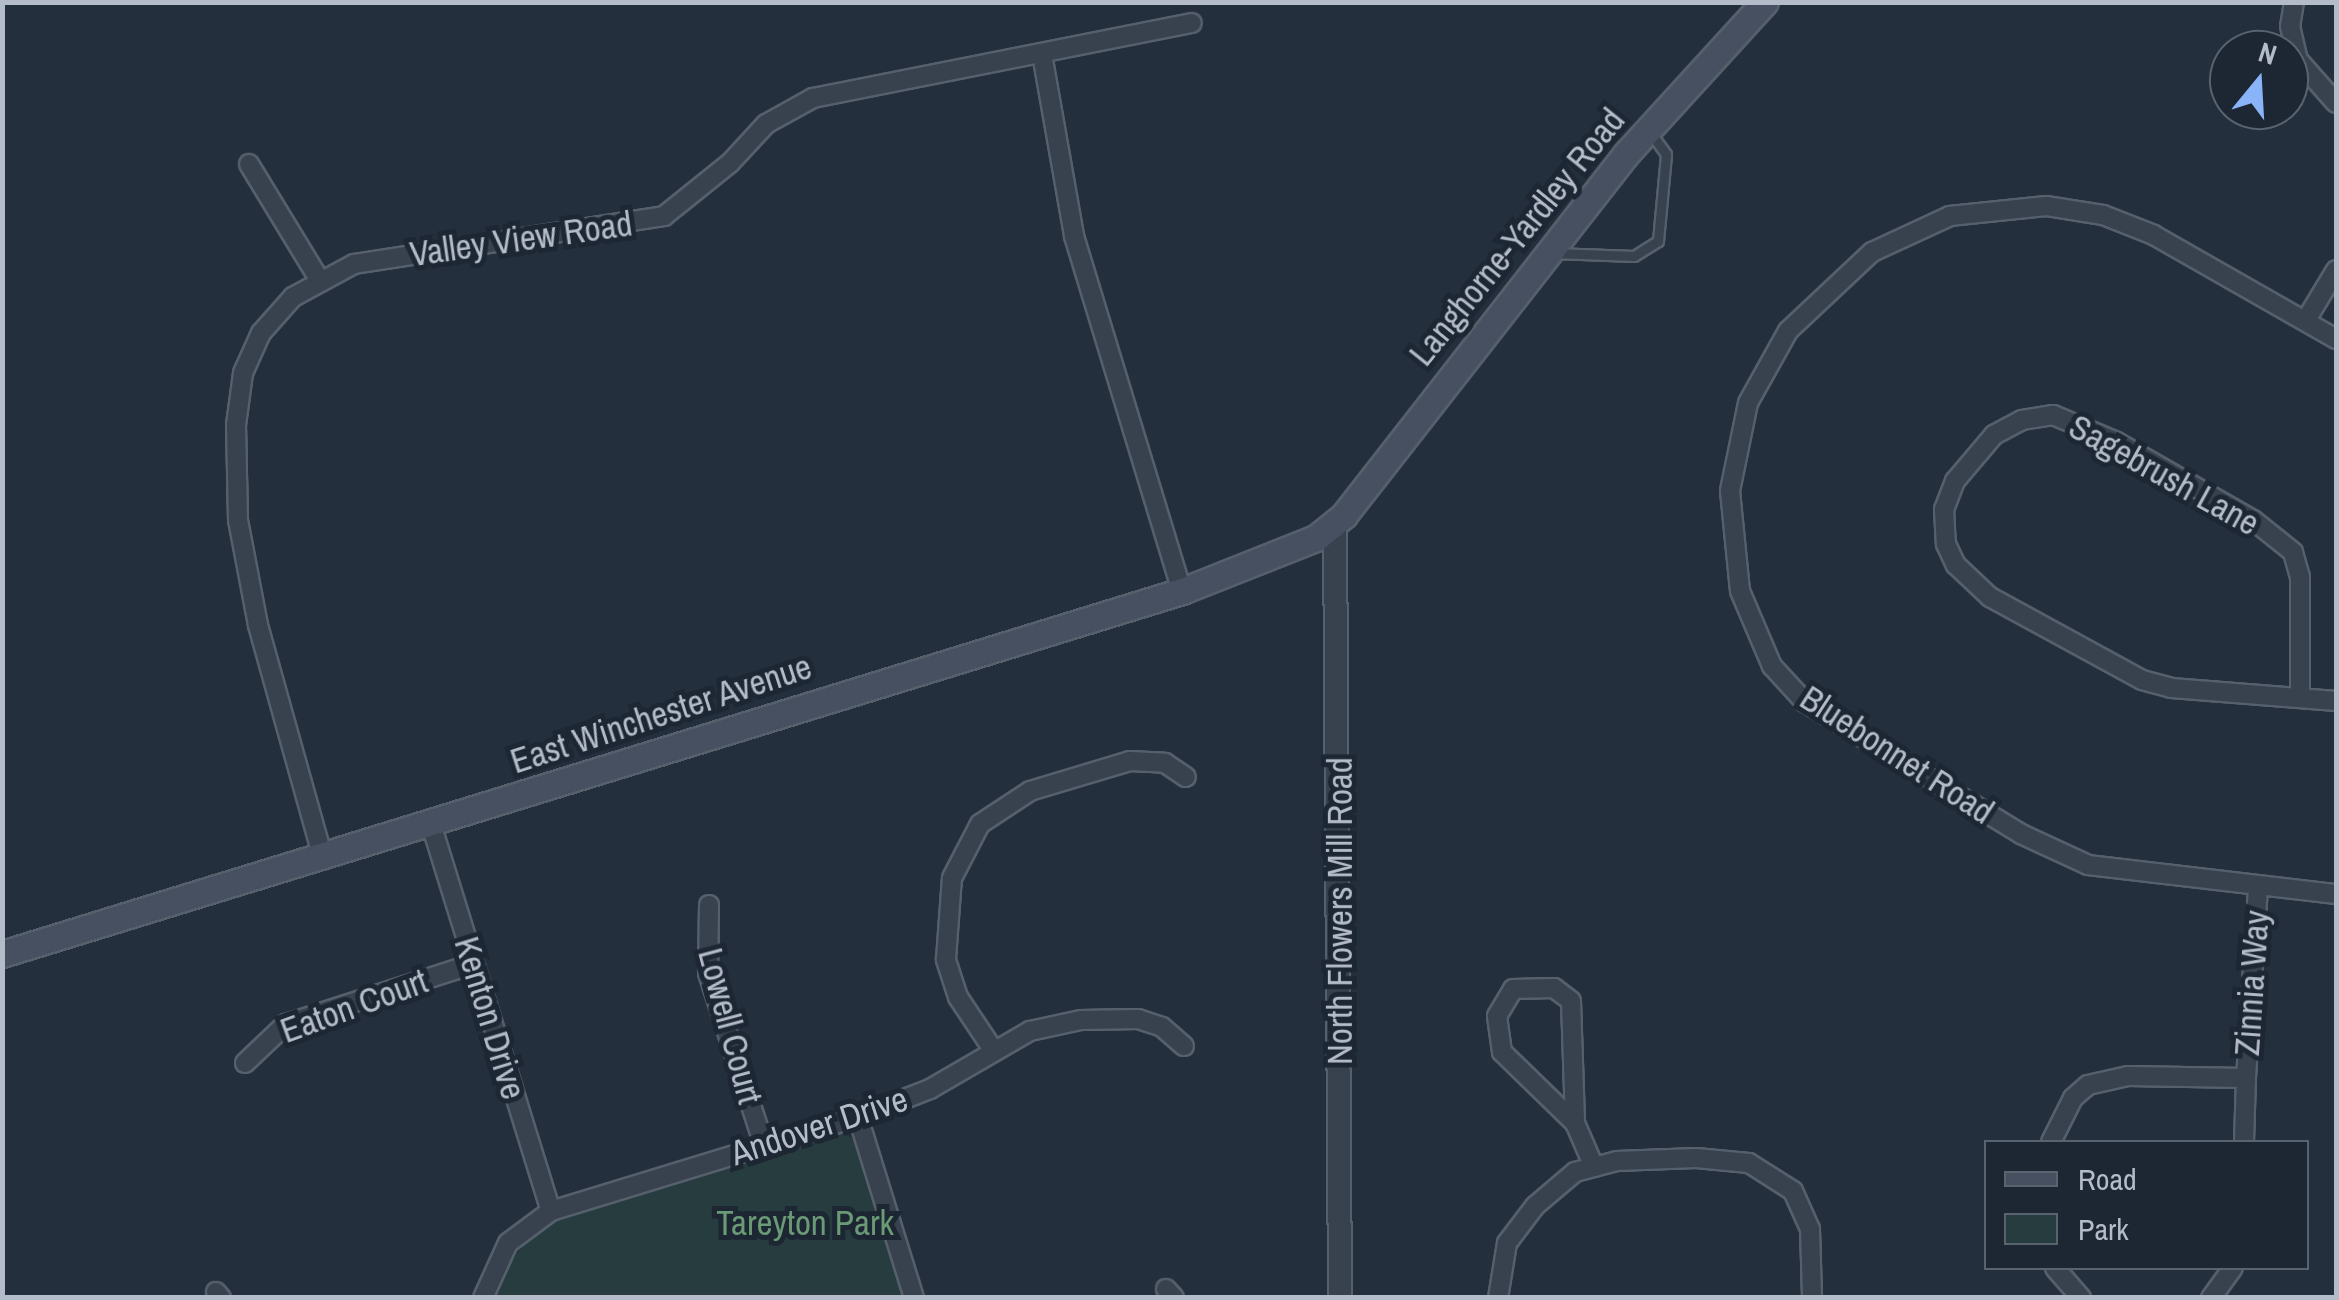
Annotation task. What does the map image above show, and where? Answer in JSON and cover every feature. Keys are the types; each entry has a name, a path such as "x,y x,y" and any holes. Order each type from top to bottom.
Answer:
{"main road":[{"name":"Langhorne-Yardley Road","path":"1335,525 1547,250 1648,130 1765,2"},
{"name":"East Winchester Avenue","path":"2,954 1182,591 1291,552 1335,525"}],"street":[{"path":"2294,2 2290,26 2298,60 2336,103"},
{"name":"Valley View Road","path":"323,858 242,558 236,425 244,373 261,333 320,279 398,256 664,216 787,109 823,95 1192,23"},
{"path":"1042,54 1074,236 1182,591"},
{"path":"249,164 320,279"},
{"name":"Bluebonnet Road","path":"2336,340 2154,235 2102,215 2046,206 1950,216 1872,252 1788,331 1748,403 1730,491 1740,591 1772,666 1806,702 2056,853 2111,870 2336,894"},
{"path":"2306,320 2336,270"},
{"name":"Sagebrush Lane","path":"2300,697 2300,576 2292,552 2253,520 2117,442 2054,416 2022,420 1994,436 1954,481 1944,509 1946,544 1956,565 1990,598 2142,680 2170,688 2336,700"},
{"name":"North Flowers Mill Road","path":"1335,525 1340,1298"},
{"path":"994,1051 958,997 946,959 952,878 968,840 1012,798 1099,768 1150,759 1186,777"},
{"name":"Kenton Drive","path":"430,824 551,1211"},
{"name":"Zinnia Way","path":"2244,1140 2258,887"},
{"name":"Lowell Court","path":"709,906 708,974 764,1145"},
{"name":"Eaton Court","path":"245,1064 286,1024 473,964"},
{"path":"1575,1123 1506,1062 1497,1016 1514,988 1554,988 1571,1001 1575,1123 1594,1167"},
{"name":"Andover Drive","path":"483,1298 508,1244 551,1211 858,1117 930,1089 994,1051 1047,1026 1120,1018 1162,1027 1184,1046"},
{"name":"Zinnia Way","path":"2053,1140 2062,1111 2088,1085 2128,1076 2246,1078"},
{"path":"858,1117 914,1298"},
{"path":"1498,1298 1507,1243 1535,1206 1575,1172 1696,1158 1749,1163 1772,1174 1793,1191 1807,1219 1812,1298"},
{"path":"2056,1270 2081,1298"},
{"path":"2212,1298 2232,1270"}],"lane":[{"path":"1547,250 1560,256 1634,256 1658,241 1666,154 1648,130"}],"green space":[{"name":"Tareyton Park","path":"841,1132 858,1142 907,1298 494,1298 509,1262 532,1236 560,1218"}]}
